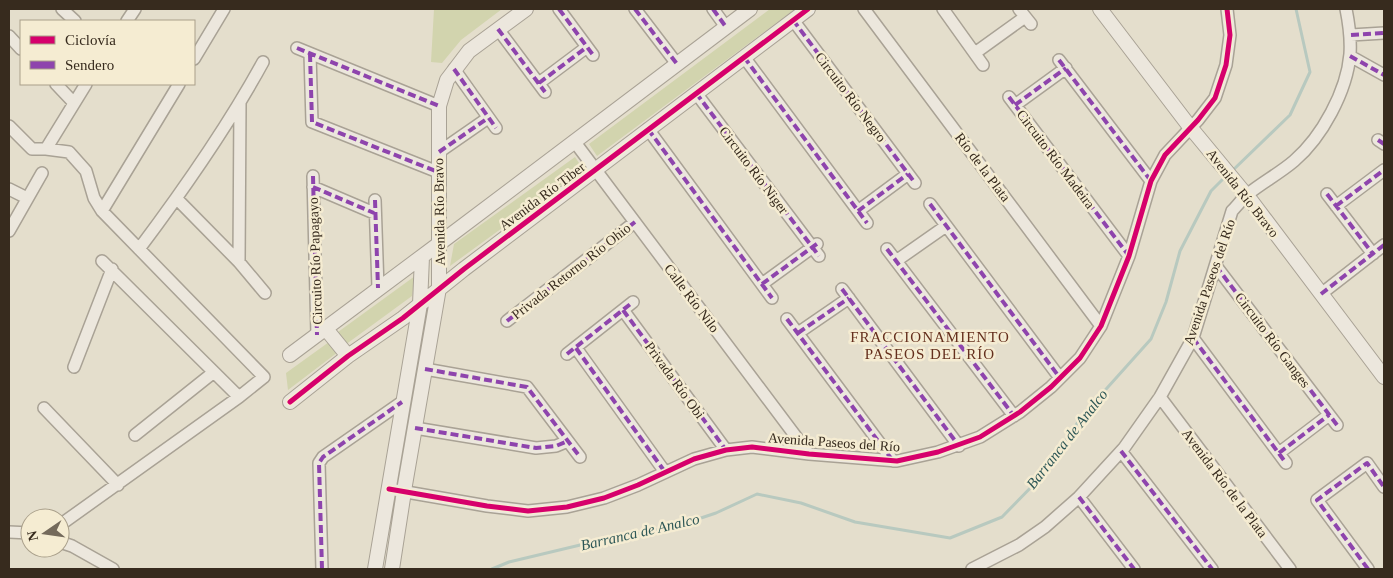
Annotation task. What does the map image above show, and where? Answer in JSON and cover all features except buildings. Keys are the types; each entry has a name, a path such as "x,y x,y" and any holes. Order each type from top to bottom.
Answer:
{"street":[{"path":"62,9 74,20"},
{"path":"128,20 135,9"},
{"path":"195,57 224,9"},
{"name":"Avenida Río Bravo","path":"392,569 440,288 439,106 447,80 469,51 526,9"},
{"path":"498,29 542,87 590,51 559,9"},
{"path":"636,9 677,64"},
{"path":"713,9 726,27"},
{"name":"Avenida Río Tiber","path":"290,355 750,9"},
{"name":"Avenida Río Tiber","path":"290,402 348,356 403,318 595,169 808,9"},
{"name":"Río de la Plata","path":"864,9 1101,326"},
{"path":"943,9 984,64"},
{"name":"Avenida Río Bravo","path":"1100,9 1194,132 1243,191 1384,377"},
{"name":"Avenida Paseos del Río","path":"389,489 528,511 568,507 604,498 638,485 694,459 726,450 752,447 893,461 938,452 980,437 1014,416 1051,387 1080,358 1101,326 1129,256 1151,181 1165,155 1194,132 1215,98 1226,65 1230,35 1227,9"},
{"name":"Avenida Paseos del Río","path":"972,569 1019,545 1045,527 1079,497 1122,451 1160,397 1193,338 1216,266 1222,240 1232,212 1243,191 1295,160 1313,141 1328,119 1342,86 1350,56 1351,35 1346,9"},
{"path":"975,53 1025,17"},
{"name":"Circuito Río Negro","path":"793,20 912,178 858,211"},
{"path":"1351,35 1384,33"},
{"path":"9,36 20,48"},
{"path":"297,48 439,106"},
{"path":"310,54 312,122 438,172"},
{"path":"1350,56 1384,75"},
{"path":"744,57 866,223"},
{"path":"139,249 177,199 240,103 263,62"},
{"name":"Circuito Río Madeira","path":"1129,256 1012,101 1062,64 1151,181"},
{"path":"454,69 496,128"},
{"path":"57,85 74,103"},
{"path":"46,149 85,85"},
{"path":"102,211 178,85"},
{"name":"Circuito Río Niger","path":"696,93 816,248 762,284"},
{"path":"238,262 240,103"},
{"path":"439,152 488,118"},
{"path":"9,126 32,149 68,152 86,171 94,198 102,211 264,377 70,518"},
{"path":"648,129 772,298"},
{"name":"Calle Río Nilo","path":"574,141 809,454"},
{"path":"1336,206 1384,170"},
{"path":"9,231 42,173"},
{"name":"Circuito Río Papagayo","path":"322,332 313,182 374,213"},
{"path":"9,188 27,198"},
{"path":"1327,194 1373,254"},
{"path":"177,199 265,293"},
{"path":"375,200 378,288"},
{"path":"930,204 1060,378"},
{"name":"Privada Retorno Río Ohio","path":"506,321 635,222"},
{"path":"896,261 946,226"},
{"path":"1321,294 1384,245"},
{"path":"887,249 1014,416"},
{"name":"Avenida Río Bravo","path":"376,569 402,402 420,304 422,257"},
{"path":"102,261 239,397"},
{"name":"Circuito Río Ganges","path":"1216,266 1337,425"},
{"path":"74,367 112,269"},
{"path":"798,333 845,293 959,446"},
{"path":"633,302 571,351 665,472"},
{"name":"Privada Río Obi","path":"623,310 726,450"},
{"path":"787,319 893,461"},
{"path":"322,332 348,356"},
{"path":"1193,338 1286,463"},
{"path":"425,369 527,387 580,456"},
{"path":"135,435 214,372"},
{"name":"Avenida Río de la Plata","path":"1160,397 1290,569"},
{"path":"322,569 319,463 323,457 402,402"},
{"path":"44,408 118,485"},
{"path":"1279,453 1329,415"},
{"path":"415,428 536,448 556,446 568,440"},
{"path":"1122,451 1212,569"},
{"path":"1368,569 1317,500 1367,463 1384,487"},
{"path":"1079,497 1134,569"},
{"path":"70,545 113,569"}],"green space":[{"path":"434,9 502,9 461,40 442,63 431,62"},
{"path":"770,9 795,9 597,156 589,144"},
{"path":"575,157 583,169 450,266 454,244"},
{"path":"415,276 412,296 345,345 338,332"},
{"path":"329,342 338,352 288,390 286,373"}],"waterway":[{"name":"Barranca de Analco","path":"1231,172 1290,115 1310,72 1296,9"},
{"name":"Barranca de Analco","path":"492,569 509,562 597,541 674,527 716,513 757,494 801,503 855,522 950,538 1002,517 1043,475 1082,416 1151,339 1166,302 1180,251 1211,191 1226,176"}],"marked path":[{"path":"559,9 593,55"},
{"path":"635,9 677,64"},
{"path":"713,9 726,27"},
{"path":"793,20 915,183"},
{"path":"498,29 545,92"},
{"path":"1351,35 1384,33"},
{"path":"539,83 587,47"},
{"path":"297,48 439,106"},
{"path":"310,54 312,122 438,172"},
{"path":"1350,56 1384,75"},
{"path":"744,57 867,223"},
{"path":"1059,60 1151,181"},
{"path":"1015,105 1066,68"},
{"path":"454,69 496,128"},
{"path":"696,93 819,256"},
{"path":"1009,97 1129,256"},
{"path":"439,152 488,118"},
{"path":"648,129 772,298"},
{"path":"1378,140 1384,144"},
{"path":"1336,206 1384,170"},
{"path":"858,211 908,174"},
{"path":"313,176 317,335"},
{"path":"313,187 374,213"},
{"path":"1327,194 1373,254"},
{"path":"375,200 378,288"},
{"path":"930,204 1060,378"},
{"path":"507,321 635,222"},
{"path":"762,284 818,243"},
{"path":"1321,294 1384,245"},
{"path":"887,249 1014,416"},
{"path":"1216,266 1337,425"},
{"path":"842,289 959,446"},
{"path":"798,333 849,298"},
{"path":"567,354 633,302"},
{"path":"623,310 726,450"},
{"path":"787,319 893,461"},
{"path":"1193,338 1286,463"},
{"path":"576,348 665,472"},
{"path":"425,369 527,387 580,457"},
{"path":"322,569 319,463 323,457 402,402"},
{"path":"1279,453 1329,415"},
{"path":"415,428 536,448 556,446 568,441"},
{"path":"1121,451 1212,569"},
{"path":"1368,569 1317,500 1367,463 1384,487"},
{"path":"1079,497 1134,569"}],"cycle path":[{"path":"290,402 348,356 403,318 464,269 808,9"},
{"path":"389,489 528,511 567,507 604,498 638,485 694,459 726,450 752,447 897,461 938,452 980,437 1020,412 1051,387 1080,358 1101,326 1129,256 1151,181 1165,155 1198,120 1215,98 1226,65 1230,35 1227,9"}],"district":[{"name":"FRACCIONAMIENTO PASEOS DEL RÍO","path":"930,346"}]}
